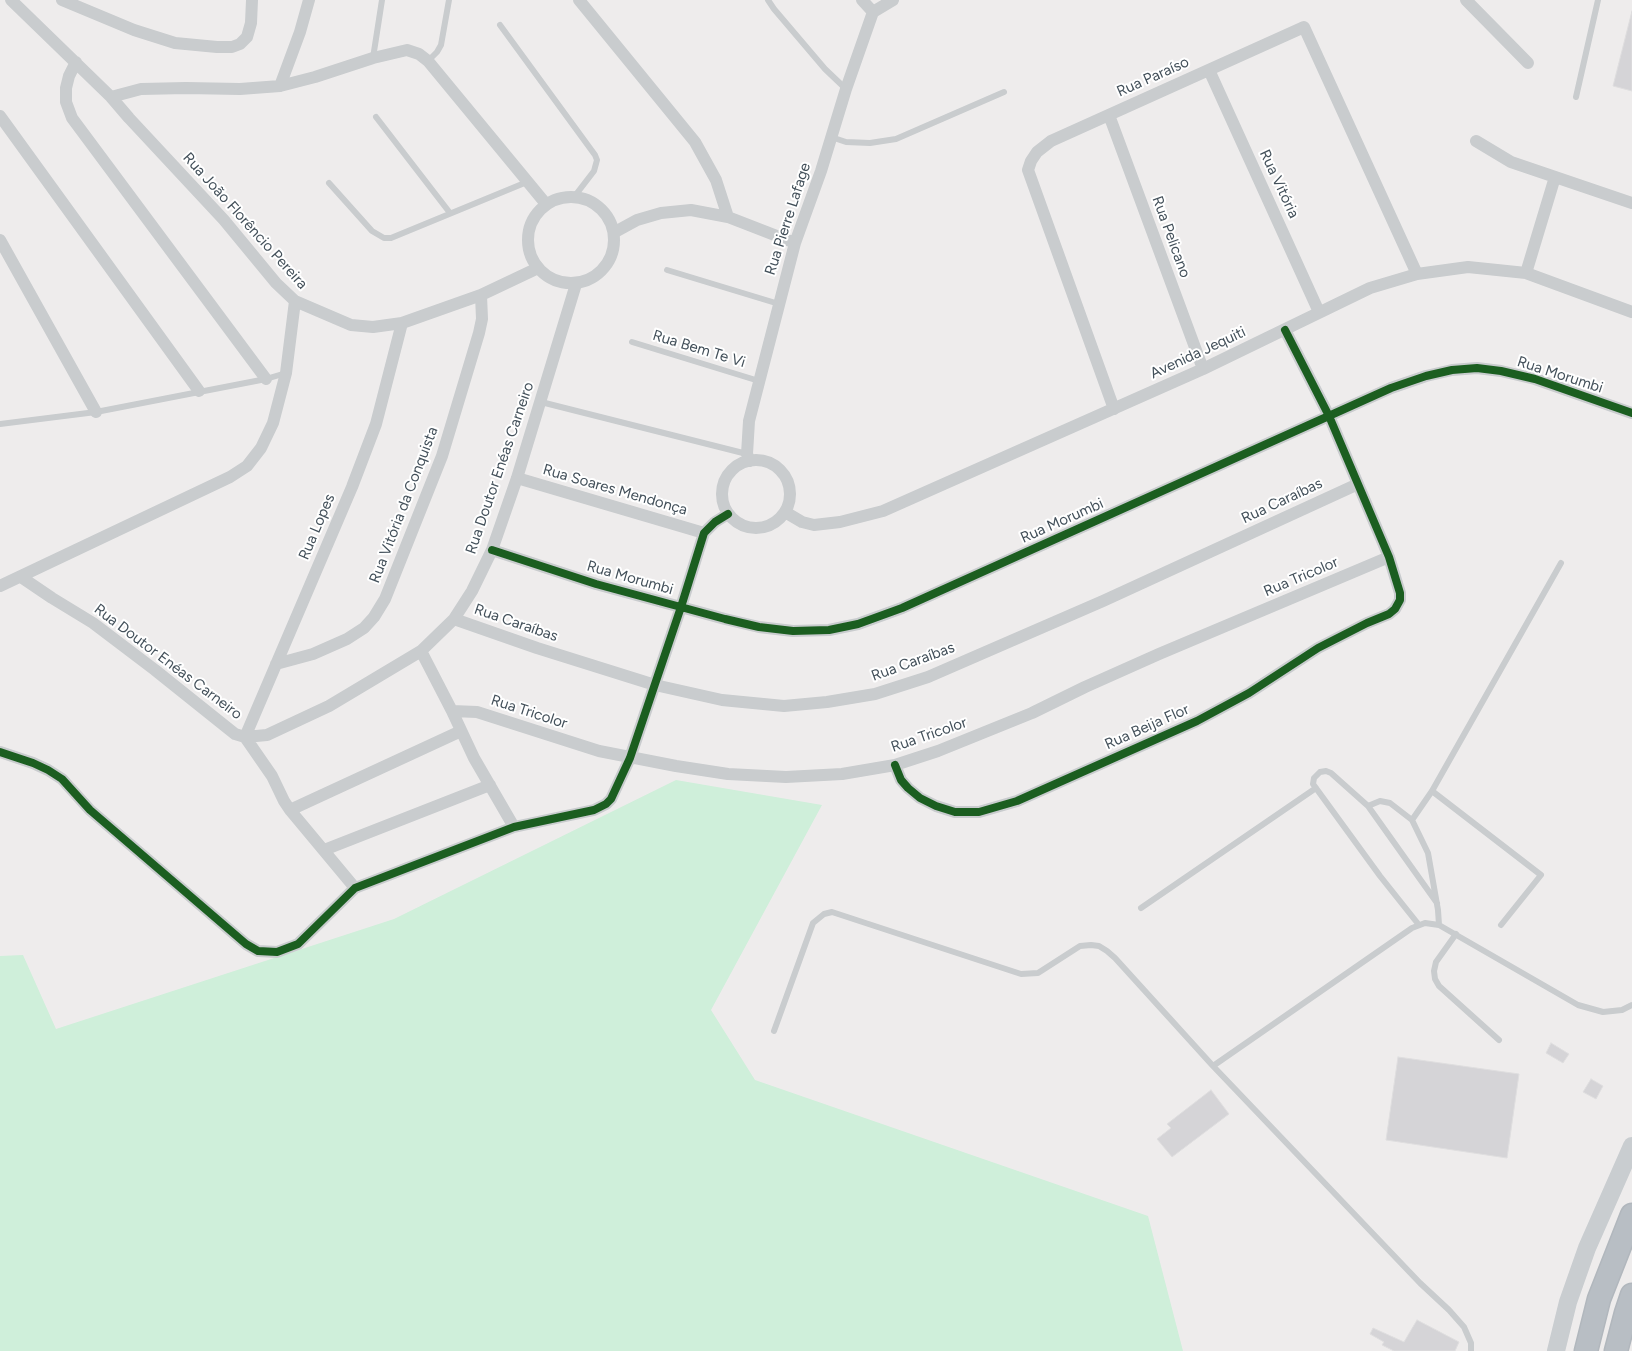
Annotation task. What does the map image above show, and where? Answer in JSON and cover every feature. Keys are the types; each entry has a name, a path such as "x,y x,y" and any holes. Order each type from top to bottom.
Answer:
{"highway":[{"path":"1586,1351 1599,1299 1632,1215"},
{"path":"1616,1351 1632,1295"}],"main road":[{"path":"1556,1351 1568,1302 1587,1248 1632,1146"}],"street":[{"name":"Rua João Florêncio Pereira","path":"11,0 111,97 224,220 276,283 295,301 351,325 373,327 402,323 481,295 538,268"},
{"path":"62,0 142,33 175,43 217,47 232,47 240,44 246,37 251,23 252,0"},
{"path":"280,86 300,32 309,0"},
{"path":"579,0 695,142 716,180 728,217"},
{"path":"862,0 873,12 893,0"},
{"path":"1466,0 1528,63"},
{"name":"Rua Pierre Lafage","path":"748,457 749,421 795,243 873,12"},
{"name":"Rua Paraíso","path":"1114,409 1028,170 1031,161 1051,141 1304,27 1417,274"},
{"path":"111,97 141,89 240,89 280,86 316,77 373,58 407,50 419,54 428,61 546,204"},
{"path":"76,62 69,76 66,88 66,102 72,118 266,379"},
{"name":"Rua Vitória","path":"1209,70 1319,312"},
{"name":"Rua Pelicano","path":"1109,115 1203,369"},
{"path":"0,116 110,271 199,391"},
{"path":"1476,141 1511,162 1632,203"},
{"path":"1526,273 1555,177"},
{"path":"574,197 588,200 600,208 609,219 614,232 615,247 611,260 602,272 590,280 576,284 562,283 548,278 530,256 528,241 530,227 536,214 546,204 560,198 574,197"},
{"path":"614,232 637,220 661,213 691,210 728,217 795,243"},
{"path":"0,240 96,412"},
{"name":"Avenida Jequiti","path":"785,512 802,522 814,525 840,522 883,511 1203,369 1370,288 1417,274 1468,267 1526,273 1632,312"},
{"name":"Rua Doutor Enéas Carneiro","path":"21,577 93,623 236,734 246,738 268,735 329,706 421,651 454,619 472,591 492,550 517,478 576,284"},
{"name":"Rua Vitória da Conquista","path":"276,664 313,654 347,639 364,628 374,617 385,599 442,456 479,333 482,319 481,295"},
{"path":"0,586 230,477 247,466 261,448 273,422 286,373 295,301"},
{"name":"Rua Lopes","path":"246,738 352,487 376,424 402,323"},
{"path":"1285,330 1329,416 1389,557"},
{"name":"Rua Morumbi","path":"492,550 596,584 681,608 759,627 793,631 829,630 858,624 902,608 1391,388 1426,376 1452,370 1477,368 1501,371 1535,379 1632,413"},
{"path":"748,457 771,464 787,480 789,496 785,512 778,520 768,526 746,527 736,522 728,514 723,503 724,481 748,457"},
{"name":"Rua Soares Mendonça","path":"517,478 704,533"},
{"name":"Rua Caraíbas","path":"454,619 537,648 654,685 722,700 784,706 828,702 875,694 928,677 1086,609 1358,484"},
{"path":"0,752 33,763 62,779 90,810 246,944 258,951 276,952 298,944 355,888 514,827 602,808 611,799 630,758 681,608 704,533 715,522 728,514"},
{"name":"Rua Beija Flor","path":"895,765 901,780 920,798 955,812 980,812 1017,801 1197,721 1249,693 1318,648 1389,614 1398,605 1400,593 1389,557"},
{"name":"Rua Tricolor","path":"452,711 477,712 599,751 728,774 786,777 842,774 895,765 938,751 1032,713 1159,654 1389,557"},
{"path":"421,651 490,786 514,827"},
{"path":"290,810 461,731"},
{"path":"246,738 272,776 290,810 355,888"},
{"path":"324,850 490,786"}],"lane":[{"path":"373,58 382,0"},
{"path":"428,61 441,45 449,0"},
{"path":"768,0 825,69 846,89"},
{"path":"1576,97 1598,0"},
{"path":"500,25 595,155 597,160 594,171 574,197"},
{"path":"831,138 846,142 870,143 896,139 1004,92"},
{"path":"376,117 450,213"},
{"path":"329,182 372,231 384,238 391,238 527,182"},
{"path":"667,270 779,304"},
{"name":"Rua Bem Te Vi","path":"632,342 759,381"},
{"path":"0,424 96,412 266,379 286,373"},
{"path":"541,402 748,457"},
{"path":"1412,820 1432,791 1562,563"},
{"path":"1419,926 1313,784 1314,778 1320,772 1326,771 1331,773 1368,806 1437,903"},
{"path":"1141,908 1316,788"},
{"path":"1432,791 1541,875 1501,925"},
{"path":"1368,806 1380,802 1390,803 1412,820 1428,853 1439,925"},
{"path":"774,1031 813,923 818,918 832,912 1021,974 1038,973 1080,946 1091,944 1100,946 1115,958 1213,1066 1420,1283 1449,1310 1464,1327 1471,1343 1471,1351"},
{"path":"1213,1066 1412,928 1431,923 1456,934 1578,1006 1603,1012 1622,1010 1632,1005"},
{"path":"1456,934 1436,962 1434,971 1436,979 1439,986 1499,1040"}],"green space":[{"path":"676,780 822,805 711,1010 755,1080 1148,1216 1183,1351 0,1351 0,956 23,955 56,1029 394,919"}],"building":[{"path":"1632,11 1632,91 1613,86"},
{"path":"1551,1043 1569,1054 1563,1063 1546,1053"},
{"path":"1398,1057 1519,1074 1507,1158 1386,1140"},
{"path":"1591,1079 1603,1086 1596,1099 1583,1092"},
{"path":"1211,1090 1229,1114 1172,1157 1157,1139 1171,1128 1167,1124"},
{"path":"1417,1320 1459,1342 1455,1351 1394,1351 1382,1345 1384,1342 1370,1334 1373,1328 1404,1342"}],"cycle path":[{"path":"895,765 901,780 920,798 955,812 979,812 1017,801 1197,721 1249,693 1318,648 1389,614 1395,609 1400,600 1400,593 1389,557 1329,416 1285,330"},
{"path":"492,550 596,584 725,619 759,627 793,631 829,630 858,624 902,608 1391,388 1426,376 1452,370 1477,368 1501,371 1535,379 1632,413"},
{"path":"0,752 33,763 62,779 90,810 246,944 258,951 277,952 298,944 355,888 514,827 594,810 606,804 611,799 630,758 704,533 715,522 728,514"}]}
